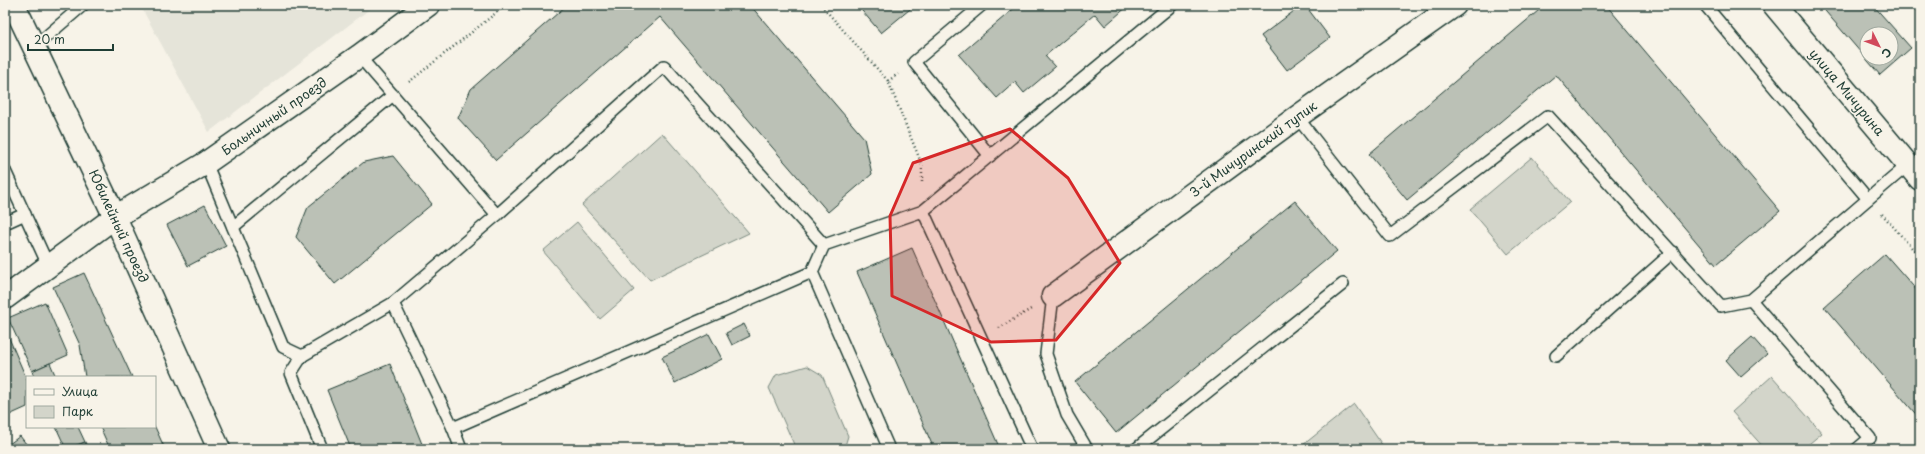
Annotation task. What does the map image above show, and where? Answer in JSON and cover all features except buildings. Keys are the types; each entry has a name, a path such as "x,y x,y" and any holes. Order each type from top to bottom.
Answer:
{"street":[{"name":"Юбилейный проезд","path":"14,5 115,217 219,449"},
{"name":"Больничный проезд","path":"5,298 115,217 206,164 359,56 428,5"},
{"name":"3-й Мичуринский тупик","path":"1053,296 1297,117 1455,5"},
{"name":"улица Мичурина","path":"1774,5 1914,172"}],"lane":[{"path":"34,47 83,5"},
{"path":"982,5 914,62 990,156"},
{"path":"453,428 812,272 824,245 923,211 1172,5"},
{"path":"1705,5 1868,199"},
{"path":"359,56 497,215"},
{"path":"322,449 291,373 302,356 393,303 497,215 664,66 824,245"},
{"path":"233,227 393,95"},
{"path":"1297,117 1390,236 1548,116 1721,306 1751,300 1868,199 1914,172"},
{"path":"206,164 283,347 302,356"},
{"path":"5,171 48,265"},
{"path":"923,211 1032,449"},
{"path":"5,223 25,214"},
{"path":"1556,356 1673,252"},
{"path":"812,272 889,449"},
{"path":"1136,449 1344,284"},
{"path":"1053,296 1046,354 1067,415 1087,449"},
{"path":"1751,300 1870,438 1857,449"},
{"path":"393,303 453,428 461,449"}],"path":[{"path":"393,95 506,5"},
{"path":"821,5 888,81 922,165 923,211"},
{"path":"1868,199 1920,257"},
{"path":"982,338 1053,296"}],"highlighted area":[{"path":"1010,129 1068,178 1120,263 1056,340 991,342 892,296 890,216 913,163"}],"shaded area":[{"path":"140,5 375,5 209,132"}],"green space":[{"path":"662,133 749,233 650,280 582,205"},
{"path":"1532,157 1570,202 1508,254 1470,209"},
{"path":"577,222 634,290 600,319 543,251"},
{"path":"807,366 822,375 848,436 844,449 796,449 769,388 776,375"},
{"path":"1772,376 1822,433 1803,449 1765,449 1732,412"},
{"path":"1354,404 1385,449 1298,449"}]}
